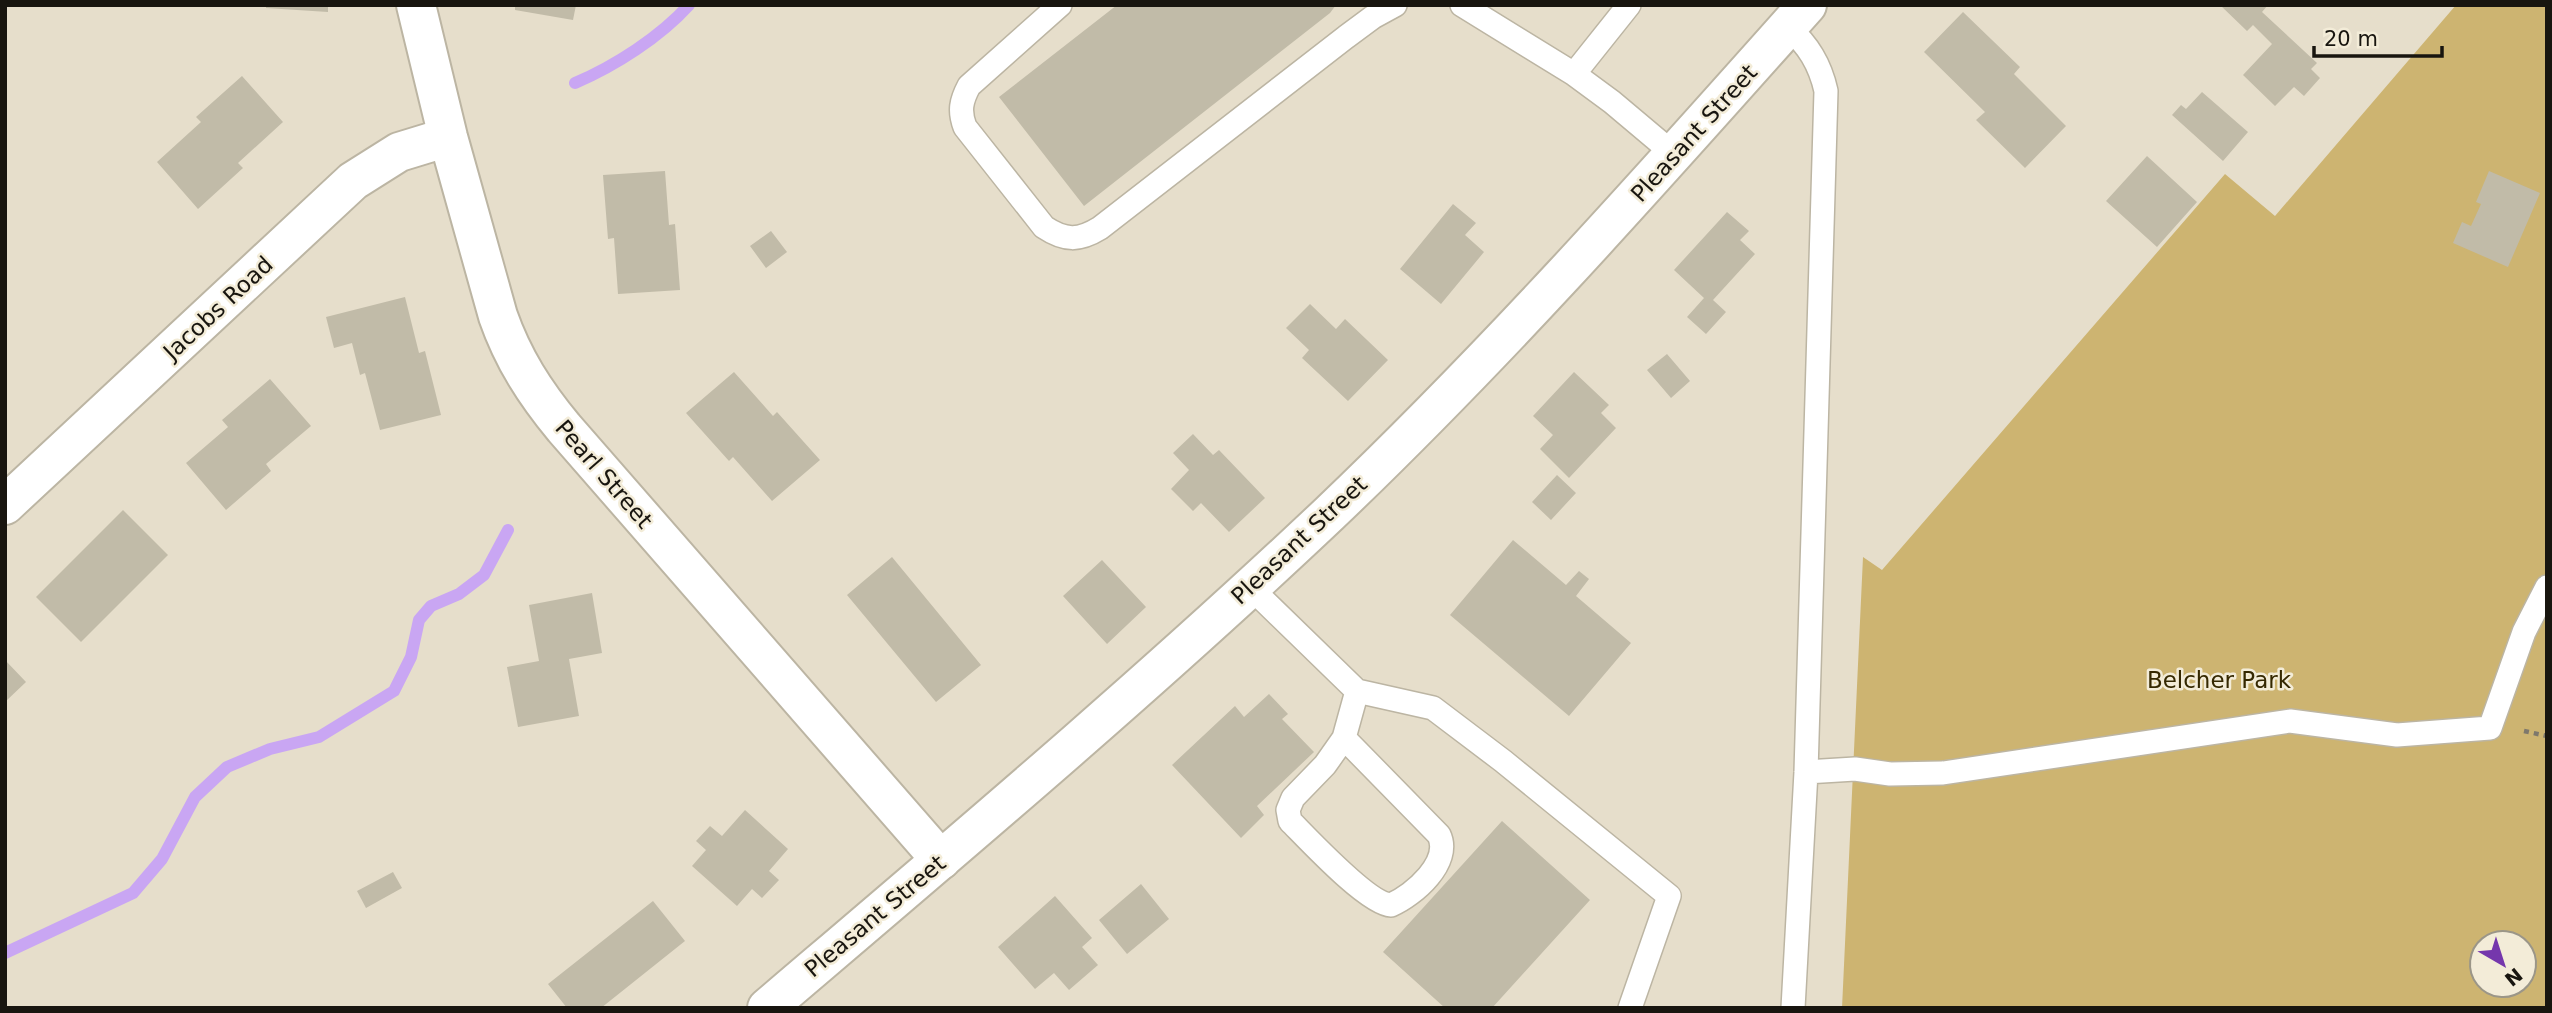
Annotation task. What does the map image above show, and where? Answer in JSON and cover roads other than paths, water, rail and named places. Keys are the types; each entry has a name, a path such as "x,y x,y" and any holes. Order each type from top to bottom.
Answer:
{"street":[{"name":"Pearl Street","path":"416,5 448,137 498,316 508,344 531,387 573,439 941,860"},
{"name":"Pleasant Street","path":"767,1008 941,860 1251,587 1331,512 1505,338 1675,155 1797,16"},
{"name":"Jacobs Road","path":"5,505 353,181 399,152 448,137"}],"lane":[{"path":"1060,5 969,86 962,99 960,114 965,127 1044,228 1056,236 1071,239 1086,237 1100,228 1346,37 1395,5"},
{"path":"1462,5 1574,74 1675,155"},
{"path":"1574,74 1629,5"},
{"path":"1793,1008 1806,772 1826,91 1821,72 1797,16"},
{"path":"1251,587 1357,691 1433,708 1503,761 1669,896 1630,1008"},
{"path":"1806,772 1856,769 1890,774 1943,773 2290,721 2397,735 2490,728 2524,632 2547,587"},
{"path":"1344,738 1442,841 1440,858 1422,883 1391,905 1379,901 1341,871 1290,821 1288,815 1293,798 1325,765 1344,738 1357,691"}],"waterway":[{"path":"575,83 636,50 689,5"},
{"path":"5,953 133,893 162,859 195,797 227,767 270,749 319,737 394,691 411,657 419,620 431,606 459,594 484,575 508,530"}],"park label":[{"name":"Belcher Park","path":"2219,680"}]}
